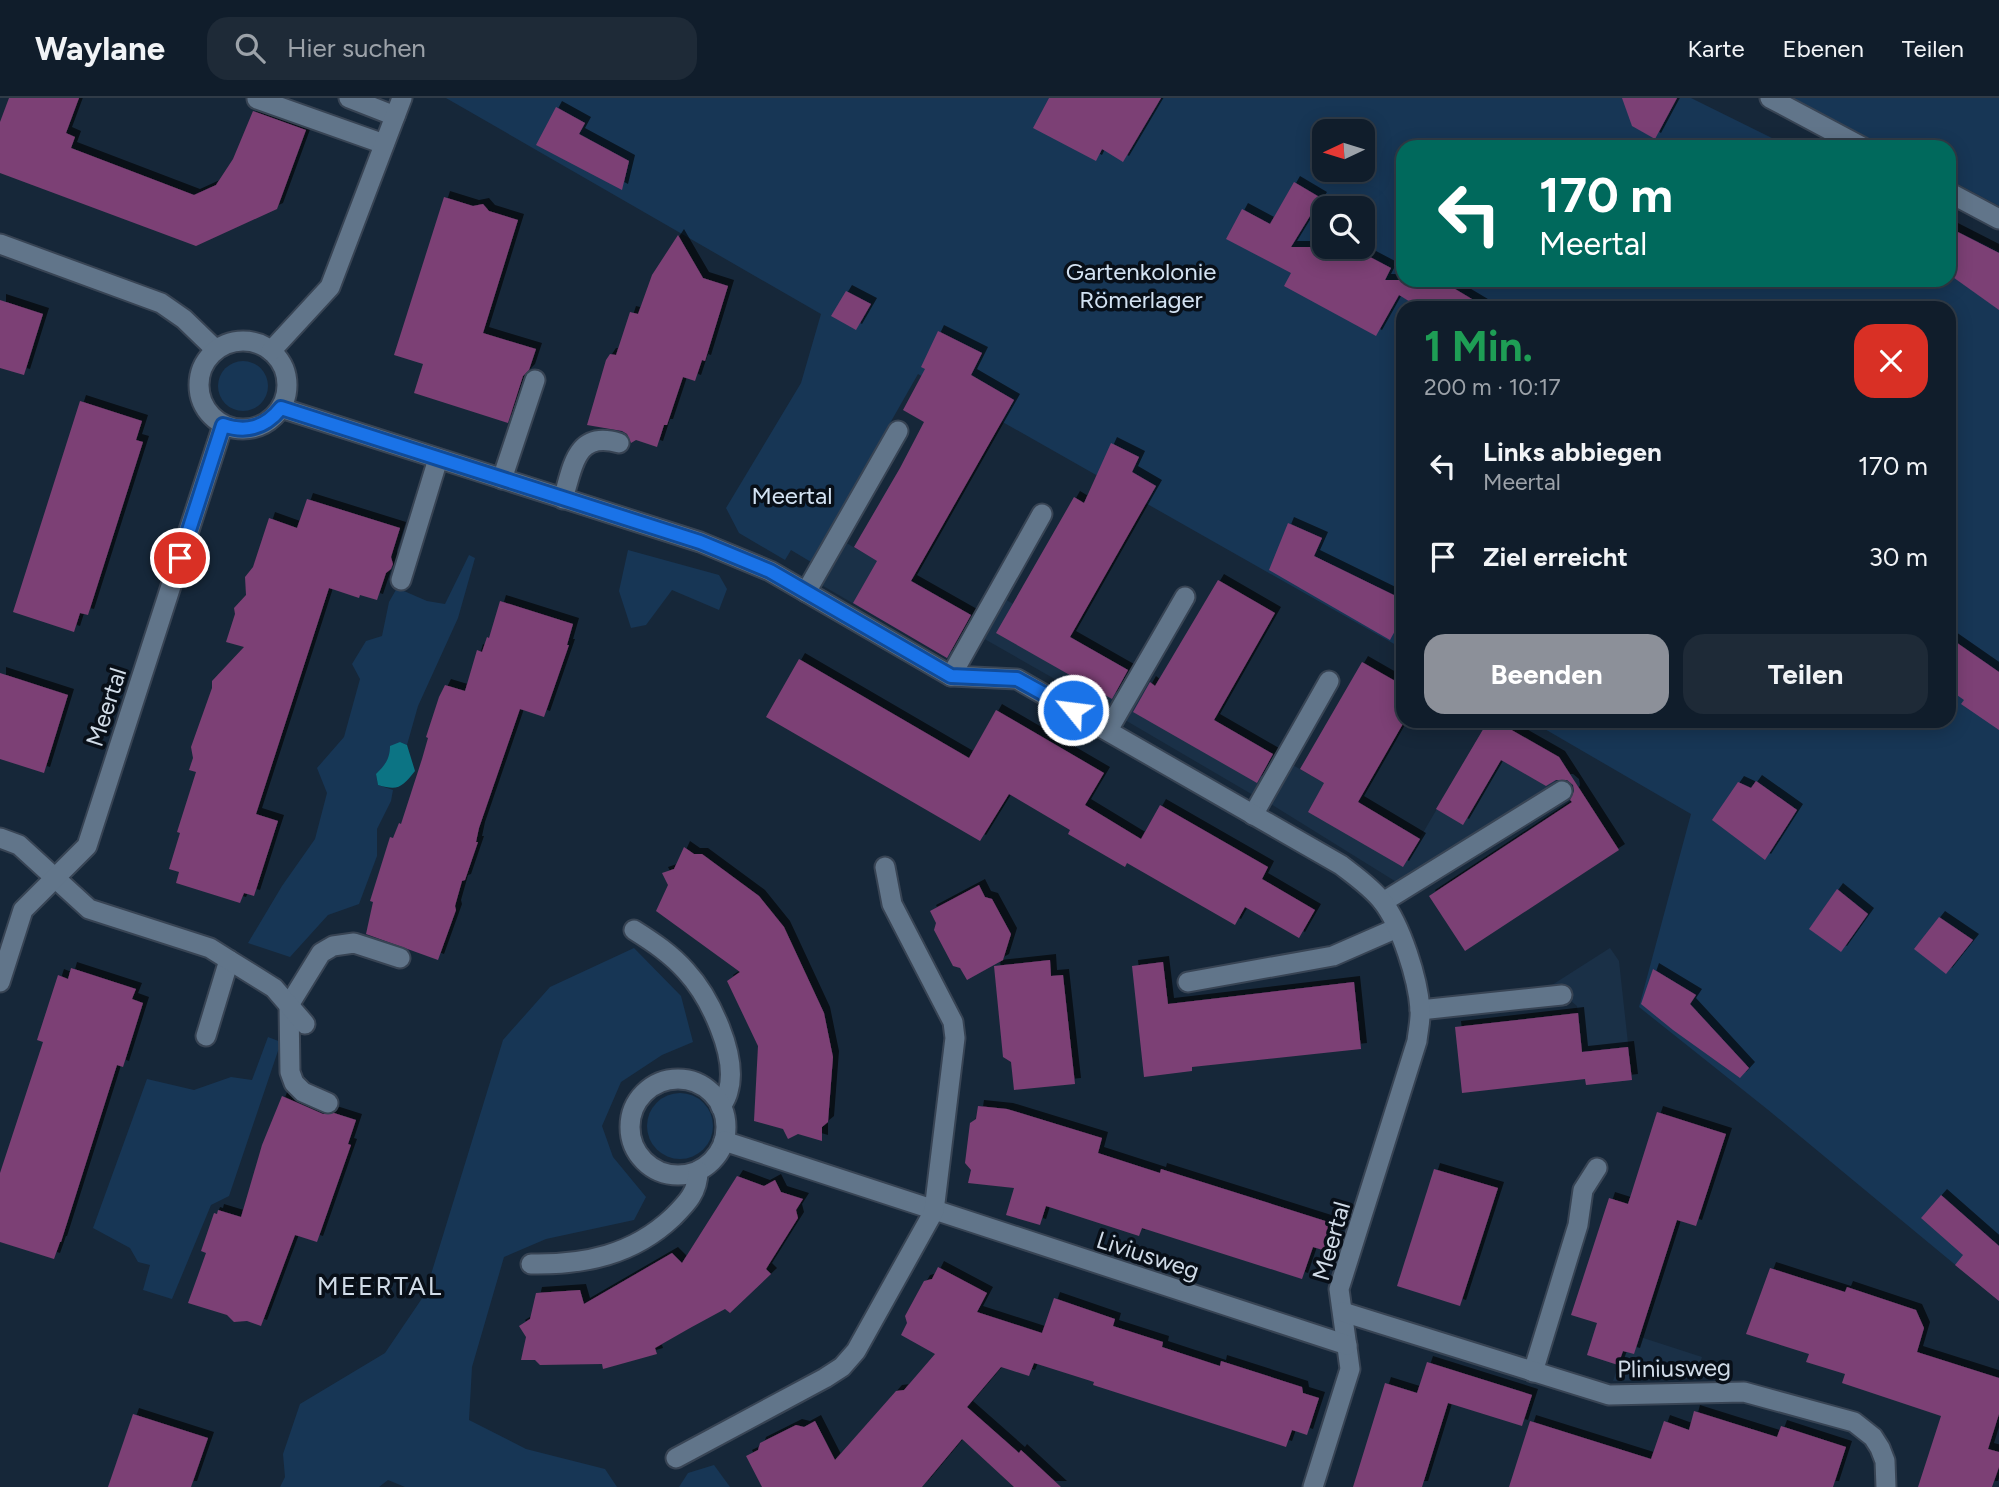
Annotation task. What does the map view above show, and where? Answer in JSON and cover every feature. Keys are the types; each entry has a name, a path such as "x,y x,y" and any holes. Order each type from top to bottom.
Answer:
{"street":[{"path":"271,351 330,287 399,107 349,98"},
{"path":"1770,98 1849,140"},
{"path":"257,99 384,144"},
{"path":"1956,196 1999,219"},
{"path":"0,244 160,303 184,319 216,350"},
{"path":"233,342 255,342 271,351 278,358 286,375 286,397 281,408 273,418 254,428 223,425 208,412 199,389 204,365 216,350 233,342"},
{"path":"502,479 535,380"},
{"name":"Meertal","path":"281,408 700,542 770,571 951,676 1017,679 1341,866 1383,902 1397,928 1413,973 1420,1010 1417,1041 1339,1289 1350,1369 1314,1487"},
{"name":"Meertal","path":"0,982 23,910 87,846 223,425"},
{"path":"806,592 898,431"},
{"path":"564,499 573,464 582,449 599,439 619,443"},
{"path":"401,580 438,459"},
{"path":"951,676 1042,514"},
{"path":"1108,730 1185,597"},
{"path":"1253,815 1329,681"},
{"path":"1383,902 1562,792"},
{"path":"0,838 19,845 89,909 210,948 274,988 305,1024"},
{"path":"676,1458 842,1367 856,1351 934,1212 955,1038 954,1022 892,904 885,867"},
{"path":"1188,982 1333,956 1397,928"},
{"path":"634,930 660,946 686,971 713,1012 721,1030 729,1065 729,1091 721,1107"},
{"path":"328,1103 303,1092 294,1083 290,1072 289,1005 321,954 332,946 354,943 400,958"},
{"path":"206,1036 229,960"},
{"path":"1420,1010 1562,995"},
{"path":"675,1080 686,1080 707,1089 721,1107 726,1124 724,1141 714,1159 698,1171 677,1175 656,1169 648,1164 635,1146 632,1114 644,1094 652,1087 675,1080"},
{"name":"Liviusweg","path":"724,1141 934,1212 1347,1345"},
{"path":"1533,1372 1578,1224 1583,1190 1597,1168"},
{"path":"531,1265 579,1263 612,1255 641,1241 666,1223 691,1197 696,1188 698,1171"},
{"name":"Pliniusweg","path":"1343,1312 1609,1395 1744,1392 1854,1422 1873,1437 1880,1448 1885,1461 1886,1487"}],"shaded area":[{"path":"843,541 973,616 949,659 818,583"},
{"path":"1003,598 1133,673 1111,711 981,637"},
{"path":"1147,681 1276,756 1253,795 1125,720"},
{"path":"1484,728 1508,728 1566,762 1551,789 1398,883 1269,803 1291,764 1420,838"},
{"path":"400,742 407,745 415,771 400,786 391,788 378,785 376,774 386,762 390,746"},
{"path":"1610,948 1619,961 1632,1080 1586,1085 1577,1006 1552,985"},
{"path":"1597,1323 1702,1357 1697,1372 1714,1378 1613,1381 1618,1365 1587,1355"}],"green space":[{"name":"Gartenkolonie Römerlager","path":"446,98 1691,98 1776,140 1396,140 1396,287 1956,287 1956,231 1999,251 1999,1301 1639,1007 1691,814 1543,728 1956,728 1956,301 1396,301 1396,645 918,374 811,562 791,550 785,560 739,533 726,508 801,383 821,314"},
{"path":"1792,98 1999,98 1999,206 1956,183 1956,140 1873,140"},
{"path":"243,361 261,368 268,386 261,404 243,411 225,404 218,386 225,368"},
{"path":"628,550 719,575 727,589 719,610 672,590 646,625 631,628 619,591"},
{"path":"469,555 475,558 458,618 418,706 407,745 400,742 376,774 378,785 393,790 391,801 377,829 377,856 359,904 328,915 290,957 248,943 282,886 315,839 327,793 317,768 344,737 360,679 352,664 366,641 382,636 389,602 397,588 427,601 445,604"},
{"path":"634,948 681,996 693,1042 662,1055 621,1082 602,1126 613,1157 646,1197 634,1220 546,1239 504,1257 472,1367 469,1420 526,1449 605,1469 617,1487 405,1487 388,1480 379,1487 280,1487 285,1477 283,1454 300,1404 385,1353 425,1294 503,1040 550,987"},
{"path":"268,1037 281,1042 229,1196 211,1205 172,1299 143,1290 150,1265 138,1262 130,1248 93,1228 147,1079 194,1090 231,1077 252,1080"},
{"path":"680,1093 693,1096 703,1103 710,1113 713,1126 710,1139 703,1149 693,1156 680,1159 667,1156 657,1149 650,1139 647,1126 650,1113 657,1103 667,1096"},
{"path":"714,1465 730,1487 679,1487 688,1473"}],"building":[{"path":"9,98 79,98 66,133 75,137 71,148 194,195 216,185 233,159 253,111 306,130 277,209 196,246 0,173 0,122"},
{"path":"1049,98 1161,98 1123,162 1102,149 1096,161 1033,128"},
{"path":"1622,98 1677,98 1655,139 1632,126"},
{"path":"556,107 585,123 579,134 629,161 622,190 536,145"},
{"path":"1294,182 1318,196 1312,196 1312,213 1291,247 1312,247 1312,259 1374,259 1391,268 1385,280 1396,280 1396,287 1452,287 1475,301 1409,301 1399,295 1376,336 1284,286 1291,273 1226,239 1242,209 1270,224"},
{"path":"444,197 473,206 483,204 489,211 518,220 483,333 536,349 529,370 523,376 508,423 414,393 423,364 394,355"},
{"path":"1956,231 1999,253 1999,310 1956,279"},
{"path":"678,235 703,278 728,286 705,361 702,360 695,381 683,377 657,447 636,440 631,443 627,434 622,431 587,425 606,360 610,354 616,355 630,312 638,314 652,275"},
{"path":"846,291 871,304 856,330 831,316"},
{"path":"0,300 43,314 24,375 0,368"},
{"path":"938,331 982,353 971,375 1014,400 911,581 971,615 947,658 853,603 877,561 854,547 924,422 903,410 925,369 921,367"},
{"path":"80,401 142,421 136,440 143,442 88,615 80,613 74,632 13,612"},
{"path":"1111,443 1139,457 1132,472 1156,486 1070,637 1128,670 1112,699 996,633 1074,497 1084,503"},
{"path":"307,499 400,528 391,557 393,564 386,573 377,600 360,595 359,598 329,588 256,814 278,821 254,896 244,893 240,903 176,883 179,872 169,869 180,833 177,832 196,772 189,770 193,758 191,747 212,688 212,681 244,647 226,642 235,614 234,608 246,595 245,577 253,567 269,518 297,528"},
{"path":"1288,523 1322,538 1314,556 1396,596 1396,629 1390,640 1269,570"},
{"path":"1218,580 1275,613 1214,720 1273,754 1257,783 1133,712 1150,682 1155,686"},
{"path":"500,601 573,624 569,645 544,717 520,709 438,960 366,934 373,902 370,901 390,837 393,838 399,823 401,824 439,697 445,685 465,691 477,650 482,652 487,637 489,638"},
{"path":"1956,642 1999,672 1999,730 1961,704 1964,700 1956,694"},
{"path":"799,659 969,758 996,710 1104,773 1085,805 1141,839 1160,805 1268,867 1262,879 1315,910 1299,938 1245,907 1235,925 1127,863 1125,867 1068,834 1070,830 1009,794 980,841 766,717"},
{"path":"1362,662 1396,681 1396,728 1401,728 1358,802 1420,839 1403,867 1308,812 1324,783 1300,769"},
{"path":"0,673 68,695 44,773 0,759"},
{"path":"1484,728 1508,728 1559,757 1619,850 1465,951 1429,896 1572,802 1570,800 1574,791 1573,785 1567,780 1556,780 1546,786 1501,760 1463,825 1436,809"},
{"path":"1756,781 1797,810 1765,860 1712,820 1738,782 1751,788"},
{"path":"684,847 694,854 702,854 759,896 784,927 824,1013 833,1057 828,1122 822,1127 822,1141 798,1134 788,1139 783,1129 754,1121 758,1046 727,981 740,972 656,911 668,885 662,873 674,869"},
{"path":"979,885 985,897 992,899 1011,934 1003,960 967,980 960,968 953,966 934,930 936,923 930,911"},
{"path":"1837,889 1868,914 1841,952 1809,929"},
{"path":"1939,917 1973,940 1946,974 1914,949"},
{"path":"1050,960 1051,976 1063,975 1075,1084 1014,1090 1011,1062 1003,1057 994,966"},
{"path":"1163,962 1168,1004 1354,982 1361,1049 1192,1067 1192,1071 1144,1077 1132,966"},
{"path":"71,968 136,989 132,999 143,1003 123,1067 117,1065 54,1259 0,1242 0,1173 43,1042 37,1040 58,975 68,979"},
{"path":"1653,969 1696,995 1690,1004 1749,1068 1740,1078 1641,1004"},
{"path":"1578,1013 1582,1052 1628,1047 1632,1080 1586,1085 1585,1079 1462,1093 1455,1027"},
{"path":"282,1096 323,1114 334,1113 356,1120 348,1144 351,1145 317,1242 295,1235 261,1326 247,1321 234,1322 227,1315 188,1303 206,1253 201,1251 214,1213 217,1214 218,1210 241,1217 262,1145"},
{"path":"978,1106 1007,1109 1102,1138 1098,1153 1160,1173 1161,1169 1338,1225 1329,1252 1313,1247 1302,1279 1142,1228 1139,1236 1046,1206 1040,1225 1006,1215 1014,1188 968,1183 971,1170 965,1163 970,1123 976,1119"},
{"path":"1657,1112 1726,1134 1696,1226 1677,1220 1634,1354 1623,1351 1618,1365 1587,1355 1597,1323 1571,1315 1609,1198 1628,1204"},
{"path":"1434,1169 1498,1188 1460,1306 1397,1286"},
{"path":"737,1176 764,1186 775,1180 781,1192 803,1199 796,1210 798,1218 766,1269 771,1274 730,1313 725,1309 690,1328 655,1348 657,1354 603,1369 602,1364 540,1365 535,1360 521,1360 526,1337 519,1326 530,1319 536,1293 580,1290 584,1304 672,1253 682,1263"},
{"path":"1941,1195 1999,1246 1999,1301 1955,1265 1963,1255 1921,1218"},
{"path":"938,1267 987,1293 977,1312 1042,1333 1054,1298 1115,1319 1113,1326 1163,1342 1162,1347 1220,1366 1221,1361 1302,1387 1303,1393 1319,1398 1307,1435 1292,1430 1286,1447 1093,1385 1094,1382 1034,1363 1029,1376 1001,1367 967,1407 1019,1453 1021,1450 1061,1487 1014,1487 962,1439 922,1487 762,1487 746,1456 758,1450 760,1443 796,1425 804,1427 815,1421 835,1460 896,1391 904,1390 935,1354 901,1335 907,1323 905,1316 924,1281 932,1279"},
{"path":"1770,1268 1845,1292 1847,1287 1916,1310 1924,1328 1917,1352 1999,1378 1999,1414 1988,1449 1999,1452 1999,1467 1992,1487 1918,1487 1941,1416 1842,1383 1845,1374 1806,1362 1809,1354 1746,1334"},
{"path":"1427,1362 1532,1395 1522,1426 1448,1403 1422,1487 1353,1487 1385,1383 1417,1393"},
{"path":"1694,1411 1777,1437 1781,1426 1846,1447 1833,1487 1509,1487 1530,1421 1651,1459 1664,1421 1689,1430"},
{"path":"133,1414 208,1438 191,1487 108,1487"}],"district":[{"name":"MEERTAL","path":"380,1286"}],"route":[{"path":"180,558 223,425 254,428 273,418 281,408 700,542 770,571 951,676 1017,679 1073,710"}]}
